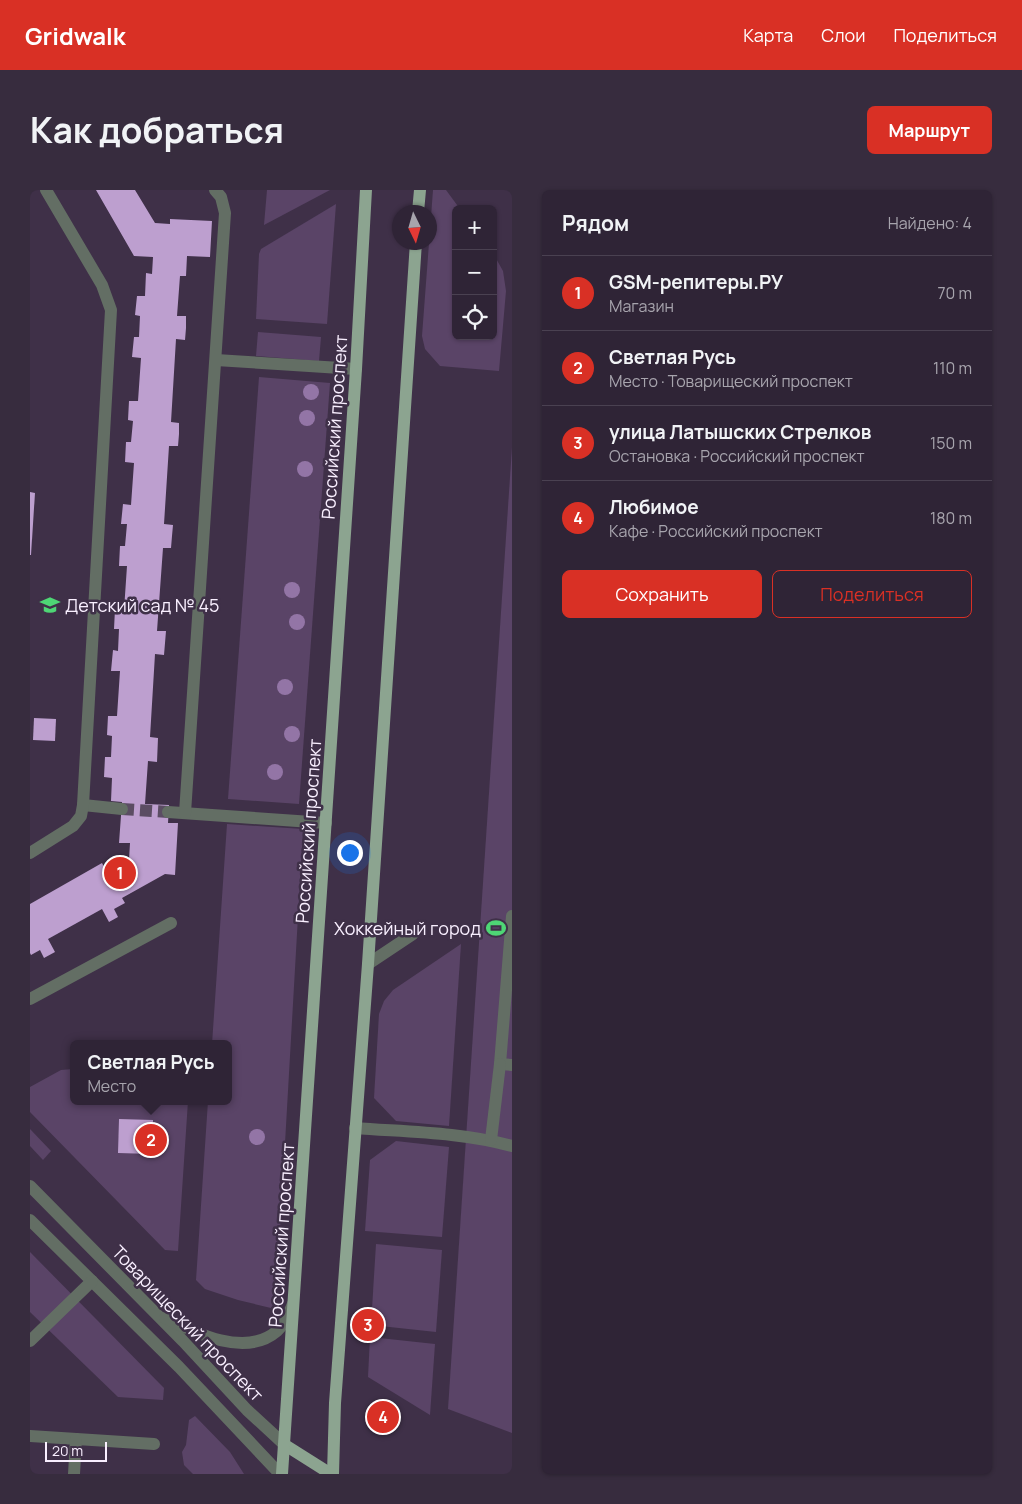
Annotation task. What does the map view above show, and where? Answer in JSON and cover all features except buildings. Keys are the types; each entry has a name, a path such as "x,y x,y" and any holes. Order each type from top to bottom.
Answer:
{"main road":[{"name":"Российский проспект","path":"281,1474 326,823 366,190"},
{"path":"419,205 420,190"},
{"path":"332,1474 335,1402 368,964 415,250"},
{"name":"Товарищеский проспект","path":"284,1445 332,1474"}],"street":[{"path":"30,853 73,826 81,816 83,805 111,310 102,285 46,190"},
{"path":"185,813 225,213 221,197 215,190"},
{"path":"216,360 356,369"},
{"path":"83,805 122,809"},
{"path":"168,812 326,823"},
{"path":"491,1140 506,1065 512,916"},
{"path":"30,999 170,923"},
{"path":"368,964 412,934"},
{"path":"355,1128 459,1136 491,1140 512,1146"},
{"name":"Товарищеский проспект","path":"30,1186 155,1312 247,1410 284,1445"},
{"name":"Товарищеский проспект","path":"30,1220 179,1367 281,1474"},
{"path":"30,1341 92,1281"},
{"path":"155,1312 200,1335 219,1341 254,1341 278,1330 294,1302"},
{"path":"30,1436 154,1444"},
{"path":"74,1474 76,1439"}],"shaded area":[{"path":"267,190 330,190 264,225"},
{"path":"433,190 446,190 457,205 452,205 452,340 497,340 497,260 503,271 506,291 499,371 440,366 425,349 422,336 428,250 437,250 437,205 432,205"},
{"path":"336,204 327,324 256,319 259,254 261,249"},
{"path":"258,332 321,337 319,361 256,356"},
{"path":"259,377 330,383 299,804 228,799"},
{"name":"Хоккейный город","path":"512,447 512,1433 448,1409"},
{"path":"227,824 303,829 277,1283 275,1302 271,1308 205,1289 196,1280 208,1105 232,1105 232,1040 212,1040"},
{"path":"461,944 449,1126 396,1121 374,1098 379,1014 384,1001 393,990"},
{"path":"70,1069 70,1105 188,1105 178,1251 165,1250 30,1112 30,1087 61,1070"},
{"path":"30,1129 51,1151 43,1160 30,1146"},
{"path":"396,1141 449,1147 442,1237 365,1231 370,1160"},
{"path":"376,1244 442,1250 436,1332 371,1325"},
{"path":"30,1252 164,1388 163,1400 118,1397 30,1312"},
{"path":"370,1337 435,1344 430,1415 368,1377"},
{"path":"195,1416 230,1452 244,1474 193,1474 184,1465 182,1452 186,1445 189,1420"}],"tunnel":[{"path":"122,809 168,812"}],"place":[{"name":"Детский сад № 45","path":"50,605"},
{"name":"GSM-репитеры.РУ","path":"120,873"},
{"name":"Хоккейный город","path":"496,928"},
{"name":"Светлая Русь","path":"151,1140"},
{"name":"улица Латышских Стрелков","path":"368,1325"},
{"name":"Любимое","path":"383,1417"}]}
